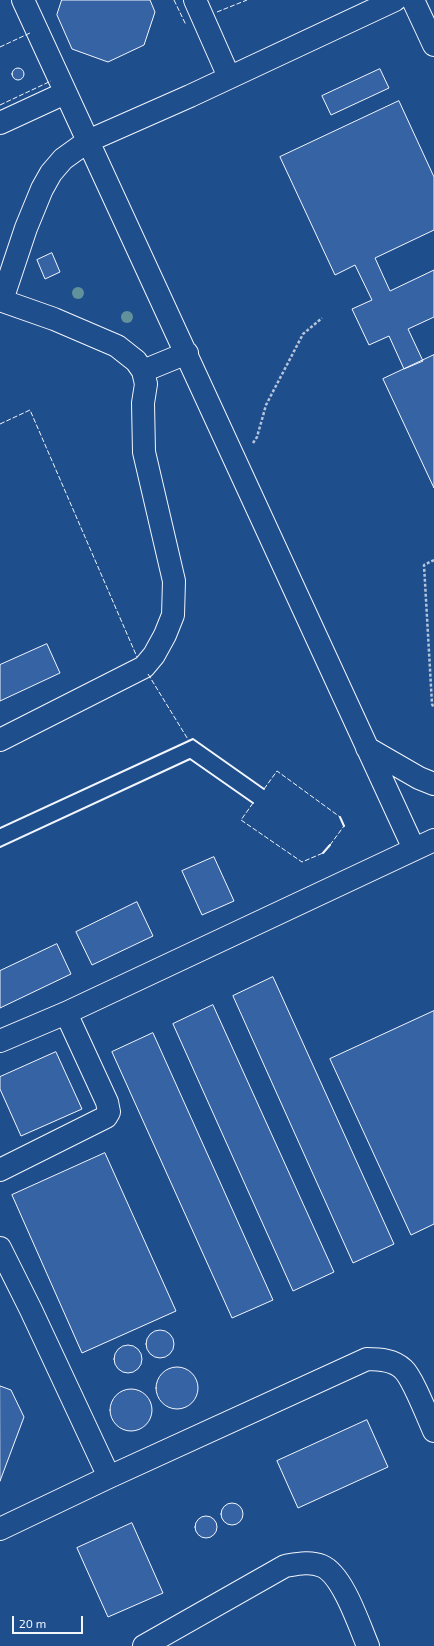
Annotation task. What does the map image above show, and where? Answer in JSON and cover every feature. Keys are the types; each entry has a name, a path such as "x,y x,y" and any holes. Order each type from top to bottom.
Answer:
{"lane":[{"path":"23,0 414,849"},
{"path":"195,0 229,77"},
{"path":"0,740 144,667 154,655 165,635 173,615 174,581 144,452 143,427 146,384 143,371 136,362 117,346 54,319 1,300 26,228 42,189 51,173 63,159 88,142 395,0"},
{"path":"413,0 434,45"},
{"path":"0,123 66,93"},
{"path":"143,371 187,354"},
{"path":"367,748 419,778 434,784"},
{"path":"0,1041 66,1013 434,840"},
{"path":"0,1170 106,1117 108,1112 107,1102 66,1013"},
{"path":"0,1248 31,1310 109,1477"},
{"path":"0,1529 109,1477 367,1359 380,1359 390,1362 403,1369 410,1380 434,1432"},
{"path":"144,1646 285,1566 305,1562 322,1566 335,1576 344,1590 368,1646"}],"path":[{"path":"257,437 266,404 303,334 322,318"},
{"path":"434,560 424,565 432,704 434,708"}],"building":[{"path":"62,0 150,0 155,12 144,45 108,62 72,49 57,15"},
{"path":"16,68 20,68 24,74 20,80 16,80 12,76 12,72"},
{"path":"380,69 389,88 331,115 322,96"},
{"path":"399,101 434,177 434,230 375,258 390,291 434,270 434,317 408,329 423,361 404,369 389,336 369,345 352,309 372,300 355,265 335,275 280,157"},
{"path":"52,253 60,272 45,279 37,260"},
{"path":"434,355 434,488 383,379"},
{"path":"47,644 60,673 0,701 0,665"},
{"path":"214,857 234,901 202,915 182,871"},
{"path":"137,902 153,936 92,965 76,932"},
{"path":"57,944 71,974 0,1008 0,971"},
{"path":"273,977 394,1244 353,1263 233,996"},
{"path":"213,1005 334,1272 293,1291 173,1024"},
{"path":"434,1011 434,1224 411,1235 330,1059"},
{"path":"153,1033 273,1300 232,1318 112,1052"},
{"path":"56,1052 82,1109 21,1136 0,1089 0,1077"},
{"path":"105,1153 176,1311 82,1353 12,1195"},
{"path":"160,1330 166,1331 170,1334 173,1338 173,1350 170,1354 166,1357 160,1358 154,1357 150,1354 147,1350 146,1344 147,1338 150,1334 154,1331"},
{"path":"128,1345 134,1346 138,1349 141,1353 141,1365 138,1369 134,1372 128,1373 122,1372 118,1369 115,1365 114,1359 115,1353 118,1349 122,1346"},
{"path":"173,1367 181,1367 189,1370 195,1376 198,1388 195,1400 189,1406 181,1409 173,1409 165,1406 159,1400 156,1392 156,1384 159,1376 165,1370"},
{"path":"0,1386 11,1390 24,1417 0,1481"},
{"path":"127,1389 135,1389 143,1392 149,1398 152,1410 149,1422 143,1428 135,1431 127,1431 119,1428 113,1422 110,1414 110,1406 113,1398 119,1392"},
{"path":"367,1420 388,1467 298,1508 277,1461"},
{"path":"232,1503 240,1506 243,1514 240,1522 232,1525 224,1522 221,1514 224,1506"},
{"path":"206,1516 214,1519 217,1527 214,1535 206,1538 198,1535 195,1527 198,1519"},
{"path":"132,1523 163,1593 108,1617 77,1548"}],"fence":[{"path":"174,0 186,25"},
{"path":"217,12 247,0"},
{"path":"0,47 30,33"},
{"path":"0,105 51,81"},
{"path":"0,424 30,410 137,657"},
{"path":"148,674 189,741"},
{"path":"264,789 277,771 340,817"},
{"path":"253,803 241,820 302,862 323,853"},
{"path":"330,845 344,826"}],"wall":[{"path":"0,828 193,739 264,789"},
{"path":"0,847 190,759 253,803"},
{"path":"340,817 344,826"},
{"path":"323,853 330,845"}]}
